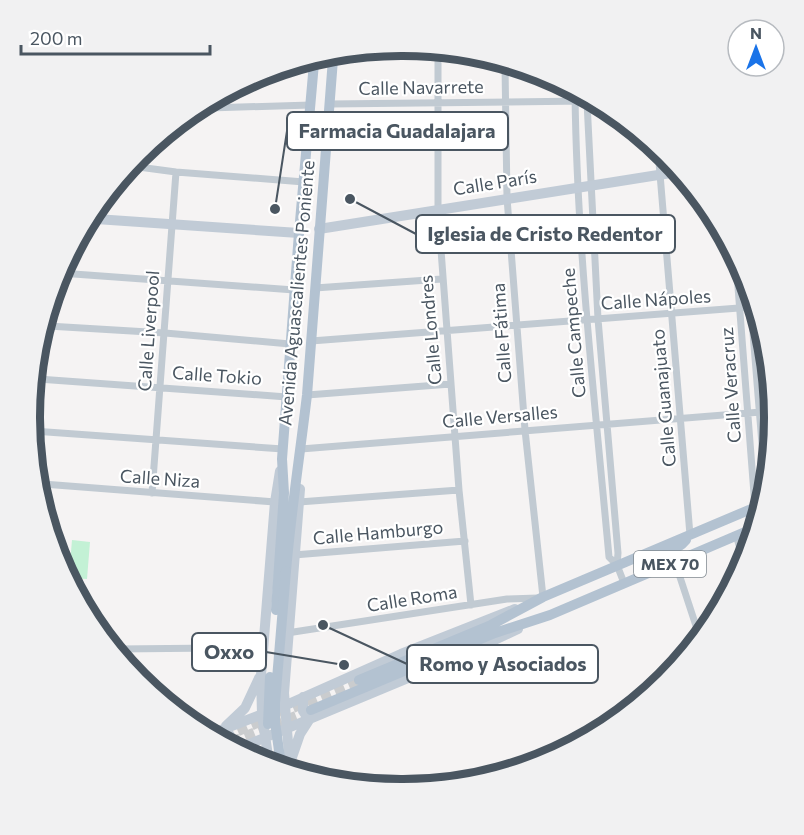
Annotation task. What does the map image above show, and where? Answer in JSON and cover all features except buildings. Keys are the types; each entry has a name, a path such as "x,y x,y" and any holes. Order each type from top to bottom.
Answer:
{"main road":[{"name":"Avenida Aguascalientes Poniente","path":"285,760 275,722 275,703 293,490 307,395 333,63"},
{"name":"Avenida Aguascalientes Poniente","path":"271,754 268,705 285,493 282,454 294,290 315,67"},
{"name":"MEX 70","path":"359,680 491,625 542,598 752,508"},
{"name":"MEX 70","path":"310,715 495,633 549,615 745,532"},
{"path":"651,572 648,566 651,560 676,549 690,535"}],"street":[{"name":"Calle Londres","path":"438,58 438,210 442,279 471,605"},
{"name":"Calle Fátima","path":"505,71 507,198 525,430 542,598"},
{"name":"Calle Navarrete","path":"330,104 572,98"},
{"name":"Calle Campeche","path":"575,100 587,320 609,557 617,565 624,583"},
{"path":"215,108 311,105"},
{"name":"Calle Campeche","path":"586,106 598,319 618,553 617,565"},
{"name":"Calle Guanajuato","path":"659,163 690,535"},
{"path":"141,167 304,183"},
{"name":"Calle Liverpool","path":"152,493 176,172"},
{"name":"Calle París","path":"319,229 668,173"},
{"path":"100,219 299,233"},
{"path":"70,274 294,290"},
{"path":"315,288 442,279"},
{"name":"Calle Veracruz","path":"738,284 754,498"},
{"name":"Calle Nápoles","path":"311,341 746,308"},
{"path":"52,326 290,344"},
{"name":"Calle Veracruz","path":"754,335 762,448"},
{"name":"Calle Tokio","path":"43,379 286,396"},
{"path":"307,395 451,384"},
{"name":"Calle Versalles","path":"300,453 455,436 764,412"},
{"path":"41,431 156,439 282,454"},
{"name":"Avenida Aguascalientes Poniente","path":"287,760 284,706 286,656 299,502 300,453"},
{"name":"Avenida Aguascalientes Poniente","path":"269,753 262,715 261,675 275,502 282,454"},
{"name":"Calle Niza","path":"47,484 275,502"},
{"path":"299,502 459,490"},
{"path":"736,535 739,547"},
{"name":"Calle Hamburgo","path":"294,555 465,541"},
{"path":"675,562 696,627"},
{"name":"Calle Roma","path":"288,633 507,599 542,598"},
{"name":"MEX 70","path":"220,731 284,706 498,614 527,605"},
{"path":"124,649 218,648 265,634"},
{"path":"263,654 276,660 286,656"},
{"path":"220,730 245,708 261,675"},
{"path":"289,761 310,715 303,711 303,697"},
{"name":"MEX 70","path":"249,745 310,715"}],"green space":[{"path":"72,540 90,542 87,579 79,579 70,561"}],"tunnel":[{"path":"229,735 359,680"},
{"path":"237,740 311,710"}],"place":[{"name":"Iglesia de Cristo Redentor","path":"350,199"},
{"name":"Farmacia Guadalajara","path":"275,209"},
{"name":"Romo y Asociados","path":"323,625"},
{"name":"Oxxo","path":"344,665"}]}
